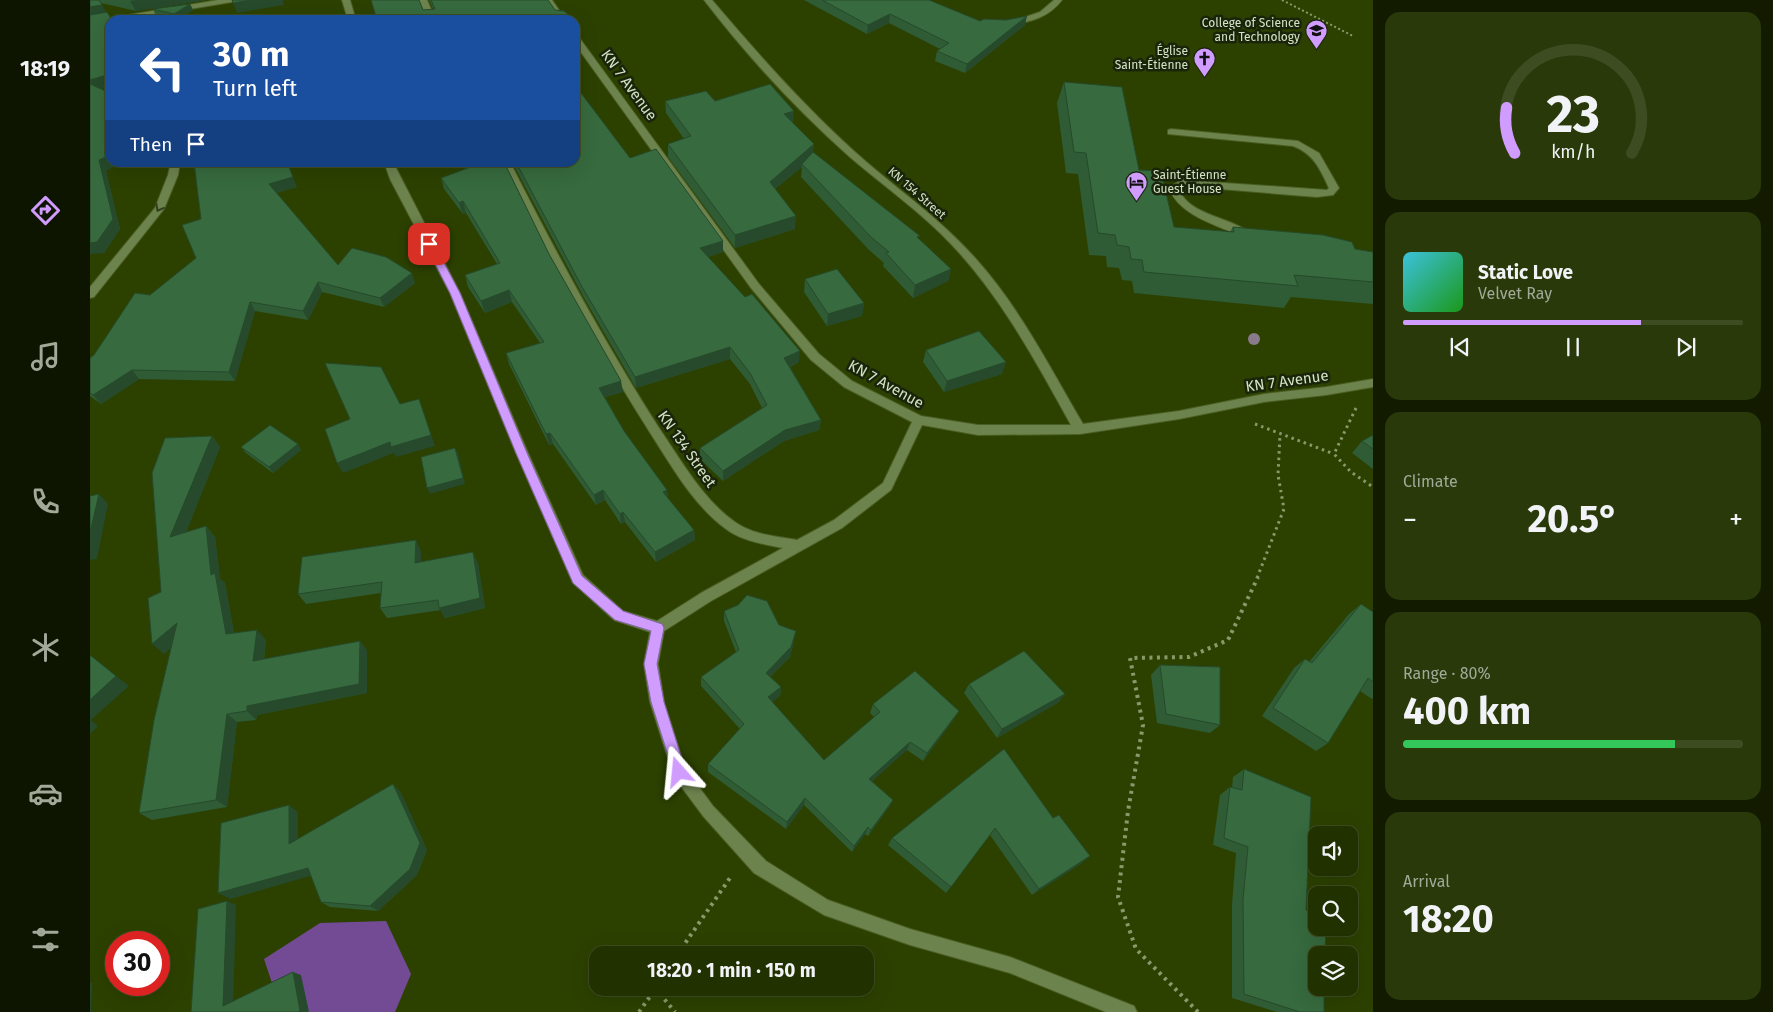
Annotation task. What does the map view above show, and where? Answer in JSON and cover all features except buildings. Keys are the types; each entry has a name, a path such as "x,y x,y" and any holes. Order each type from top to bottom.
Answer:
{"street":[{"path":"147,15 202,3 232,0"},
{"path":"346,0 350,15"},
{"path":"423,0 430,15"},
{"path":"548,0 558,15"},
{"name":"KN 154 Street","path":"708,0 794,98 852,154 954,241 1014,316 1080,430"},
{"path":"1004,25 1036,18 1050,12 1058,0"},
{"path":"100,21 105,20"},
{"name":"KN 7 Avenue","path":"580,45 755,286 815,357 848,384 919,420 978,430 1080,430 1264,398 1326,392 1370,384"},
{"path":"1171,132 1295,143 1307,147 1316,154 1334,188 1330,193 1317,194 1181,183 1174,188 1177,197 1197,213 1254,237"},
{"path":"90,294 159,209 175,167"},
{"path":"390,167 455,293 522,453 578,579 619,616 658,628"},
{"name":"KN 134 Street","path":"507,167 554,260 644,414 681,469 712,510 742,533 798,546"},
{"path":"919,420 887,486 838,524 706,597 658,628 651,664 657,702 679,772 708,811 760,868 824,907 910,937 1010,965 1126,1010"}],"path":[{"path":"1282,0 1353,36"},
{"path":"1334,454 1370,384"},
{"path":"1213,408 1334,454 1351,472 1373,487"},
{"path":"1198,1012 1136,949 1118,897 1128,811 1143,725 1130,658 1189,657 1228,640 1255,584 1284,509 1278,475 1280,434"},
{"path":"684,946 747,852"},
{"path":"639,1012 650,996"},
{"path":"662,996 675,1012"}],"shaded area":[{"path":"386,921 411,974 395,1012 298,1012 274,989 264,959 320,923"}],"place":[{"name":"College of Science and Technology","path":"1316,49"},
{"name":"Église Saint-Étienne","path":"1204,77"},
{"name":"Saint-Étienne Guest House","path":"1137,201"}],"route":[{"path":"429,244 455,293 522,453 578,579 619,616 658,628 651,664 657,702 679,772"}]}
